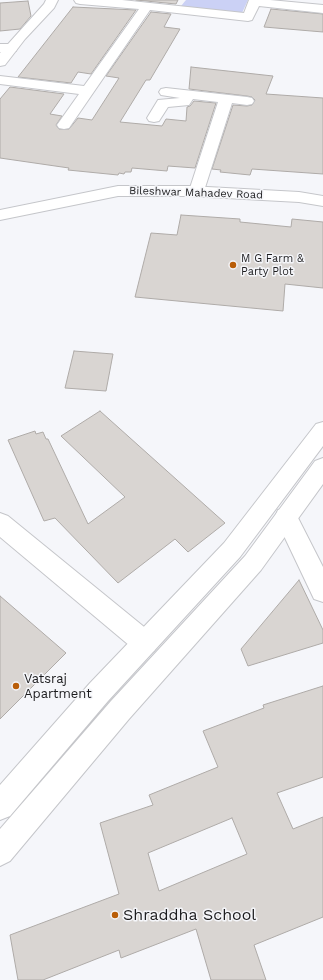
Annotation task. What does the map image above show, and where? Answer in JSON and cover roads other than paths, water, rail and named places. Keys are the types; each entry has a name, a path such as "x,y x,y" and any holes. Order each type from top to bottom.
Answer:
{"street":[{"path":"0,62 6,48 50,5 52,0"},
{"path":"80,0 248,17 254,1 323,9"},
{"path":"64,125 147,6"},
{"path":"0,80 87,91"},
{"path":"166,92 247,101"},
{"path":"154,118 163,103 184,102 188,94"},
{"path":"197,191 226,99"},
{"name":"Bileshwar Mahadev Road","path":"0,215 118,191 197,191 323,201"},
{"path":"0,806 99,692 232,550 323,430"},
{"path":"0,851 120,710 253,563 323,468"},
{"path":"286,518 323,591"},
{"path":"0,523 146,643"}],"place":[{"name":"M G Farm & Party Plot","path":"233,265"},
{"name":"Vatsraj Apartment","path":"16,686"},
{"name":"Shraddha School","path":"115,915"}]}
